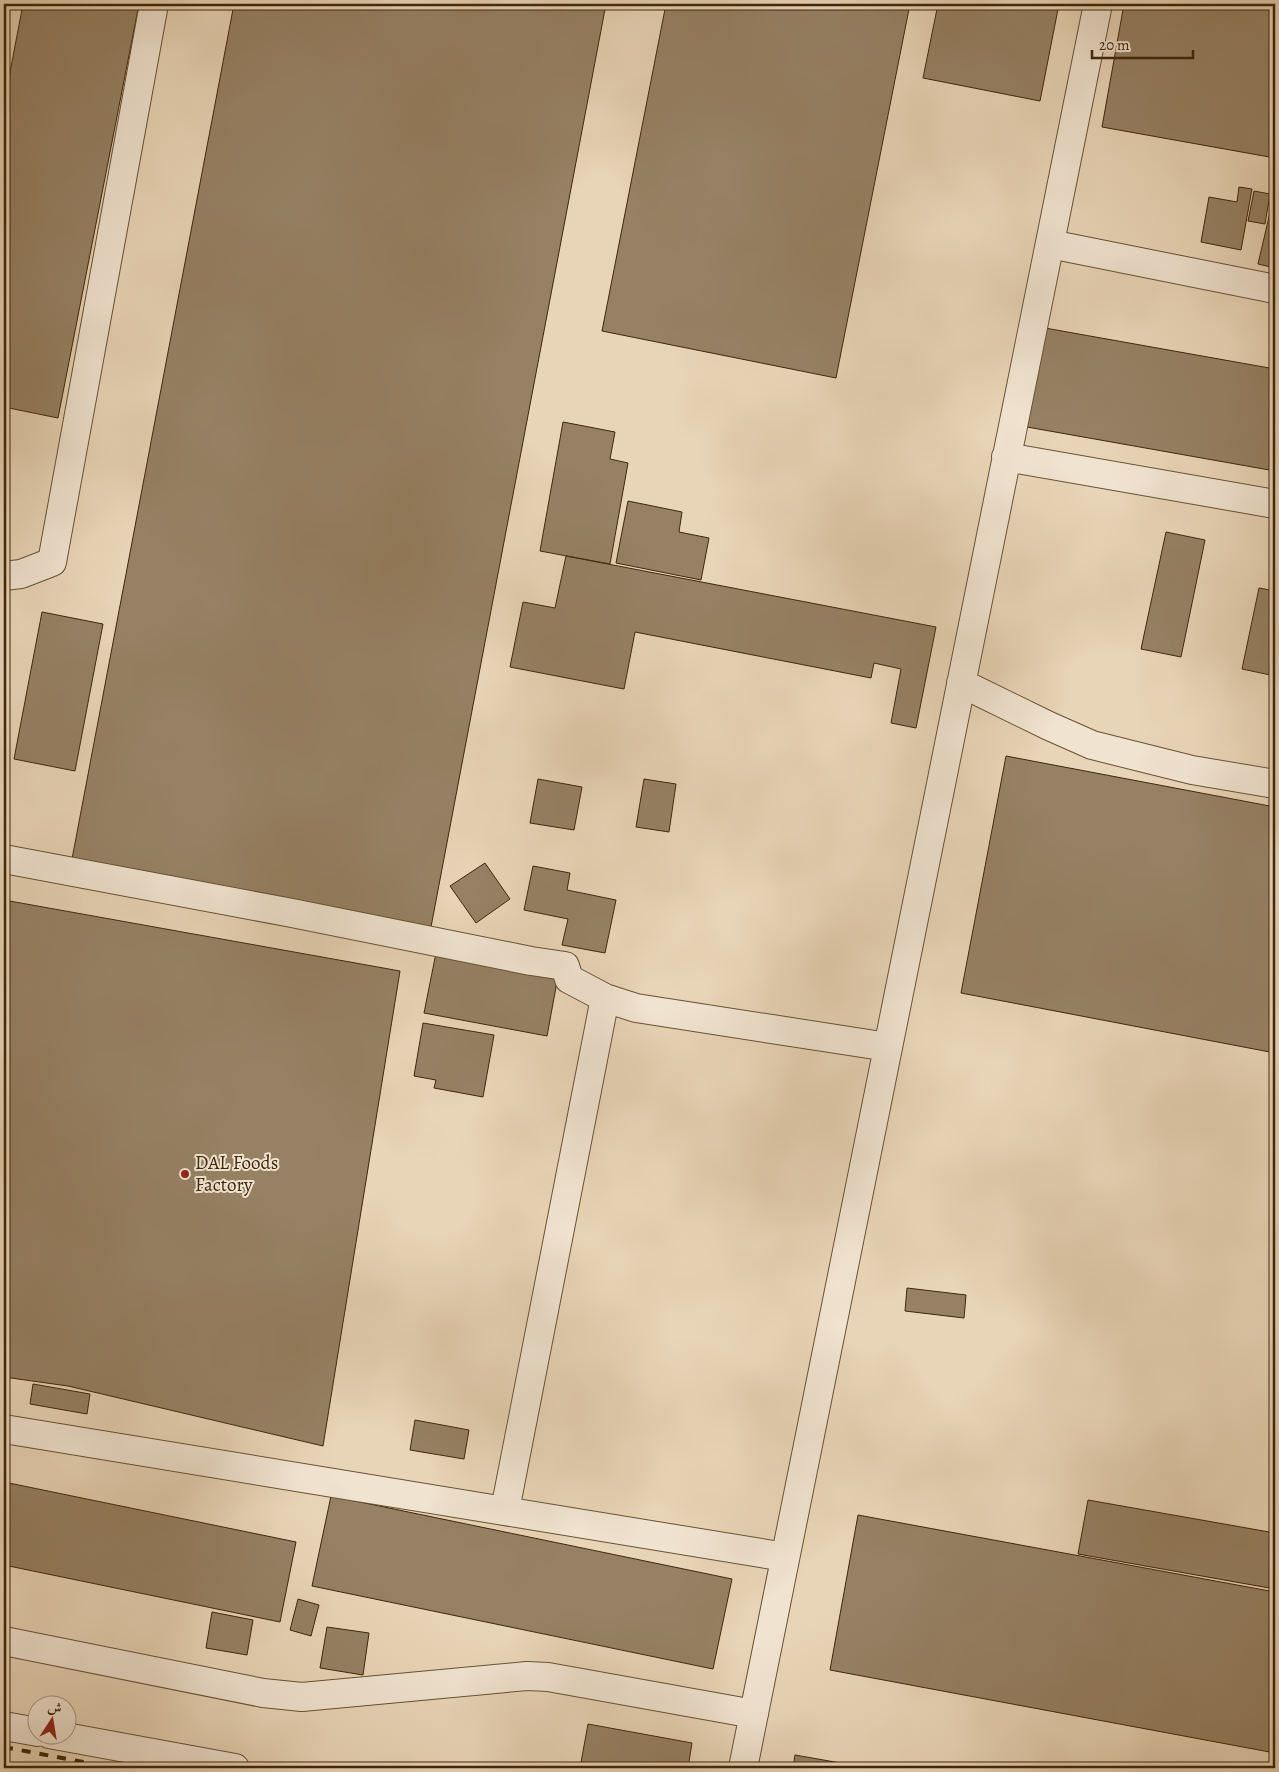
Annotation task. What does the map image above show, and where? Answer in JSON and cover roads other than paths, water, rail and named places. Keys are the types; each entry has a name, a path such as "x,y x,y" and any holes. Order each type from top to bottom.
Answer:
{"street":[{"path":"4,576 21,574 52,562 154,4"},
{"path":"743,1768 1098,4"},
{"path":"1050,244 1275,289"},
{"path":"1006,457 1275,504"},
{"path":"961,683 1092,745 1192,770 1275,784"},
{"path":"4,859 565,966 569,979 605,998 636,1008 888,1046"},
{"path":"505,1510 605,998"},
{"path":"4,1429 785,1557"},
{"path":"4,1641 263,1693 302,1697 517,1677 548,1677 754,1714"},
{"path":"4,1726 28,1730"},
{"path":"78,1739 234,1768"}],"railway":[{"path":"4,1747 115,1768"}],"place":[{"name":"DAL Foods Factory","path":"185,1174"}]}
